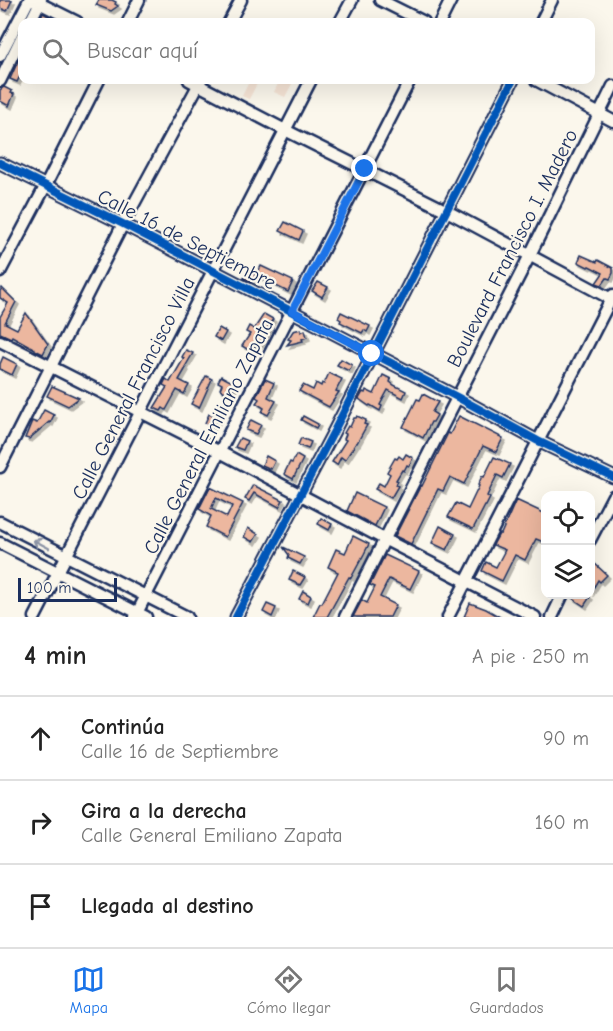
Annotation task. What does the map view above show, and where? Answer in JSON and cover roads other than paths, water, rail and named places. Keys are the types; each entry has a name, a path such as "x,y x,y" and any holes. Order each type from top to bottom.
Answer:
{"street":[{"path":"130,18 139,0"},
{"path":"231,18 241,0"},
{"path":"342,18 352,0"},
{"path":"380,0 416,18"},
{"path":"442,18 451,0"},
{"path":"543,18 552,0"},
{"path":"31,18 35,1"},
{"path":"35,1 69,18"},
{"path":"24,18 35,1"},
{"path":"0,56 18,28"},
{"path":"0,81 18,44"},
{"path":"0,272 97,84"},
{"path":"0,467 194,84"},
{"path":"201,84 285,130 445,210 612,298 448,617"},
{"name":"Calle General Francisco Villa","path":"35,617 309,84"},
{"name":"Calle General Emiliano Zapata","path":"140,615 146,596 408,84"},
{"path":"236,617 334,431 511,84"},
{"path":"544,84 613,121"},
{"name":"Boulevard Francisco I. Madero","path":"345,617 530,255 613,86"},
{"name":"Calle 16 de Septiembre","path":"0,163 213,270 538,441 613,477"},
{"path":"0,341 220,452 535,617"},
{"path":"595,532 613,496"},
{"path":"0,522 187,617"},
{"path":"0,543 140,615"},
{"path":"552,617 561,599"}]}
